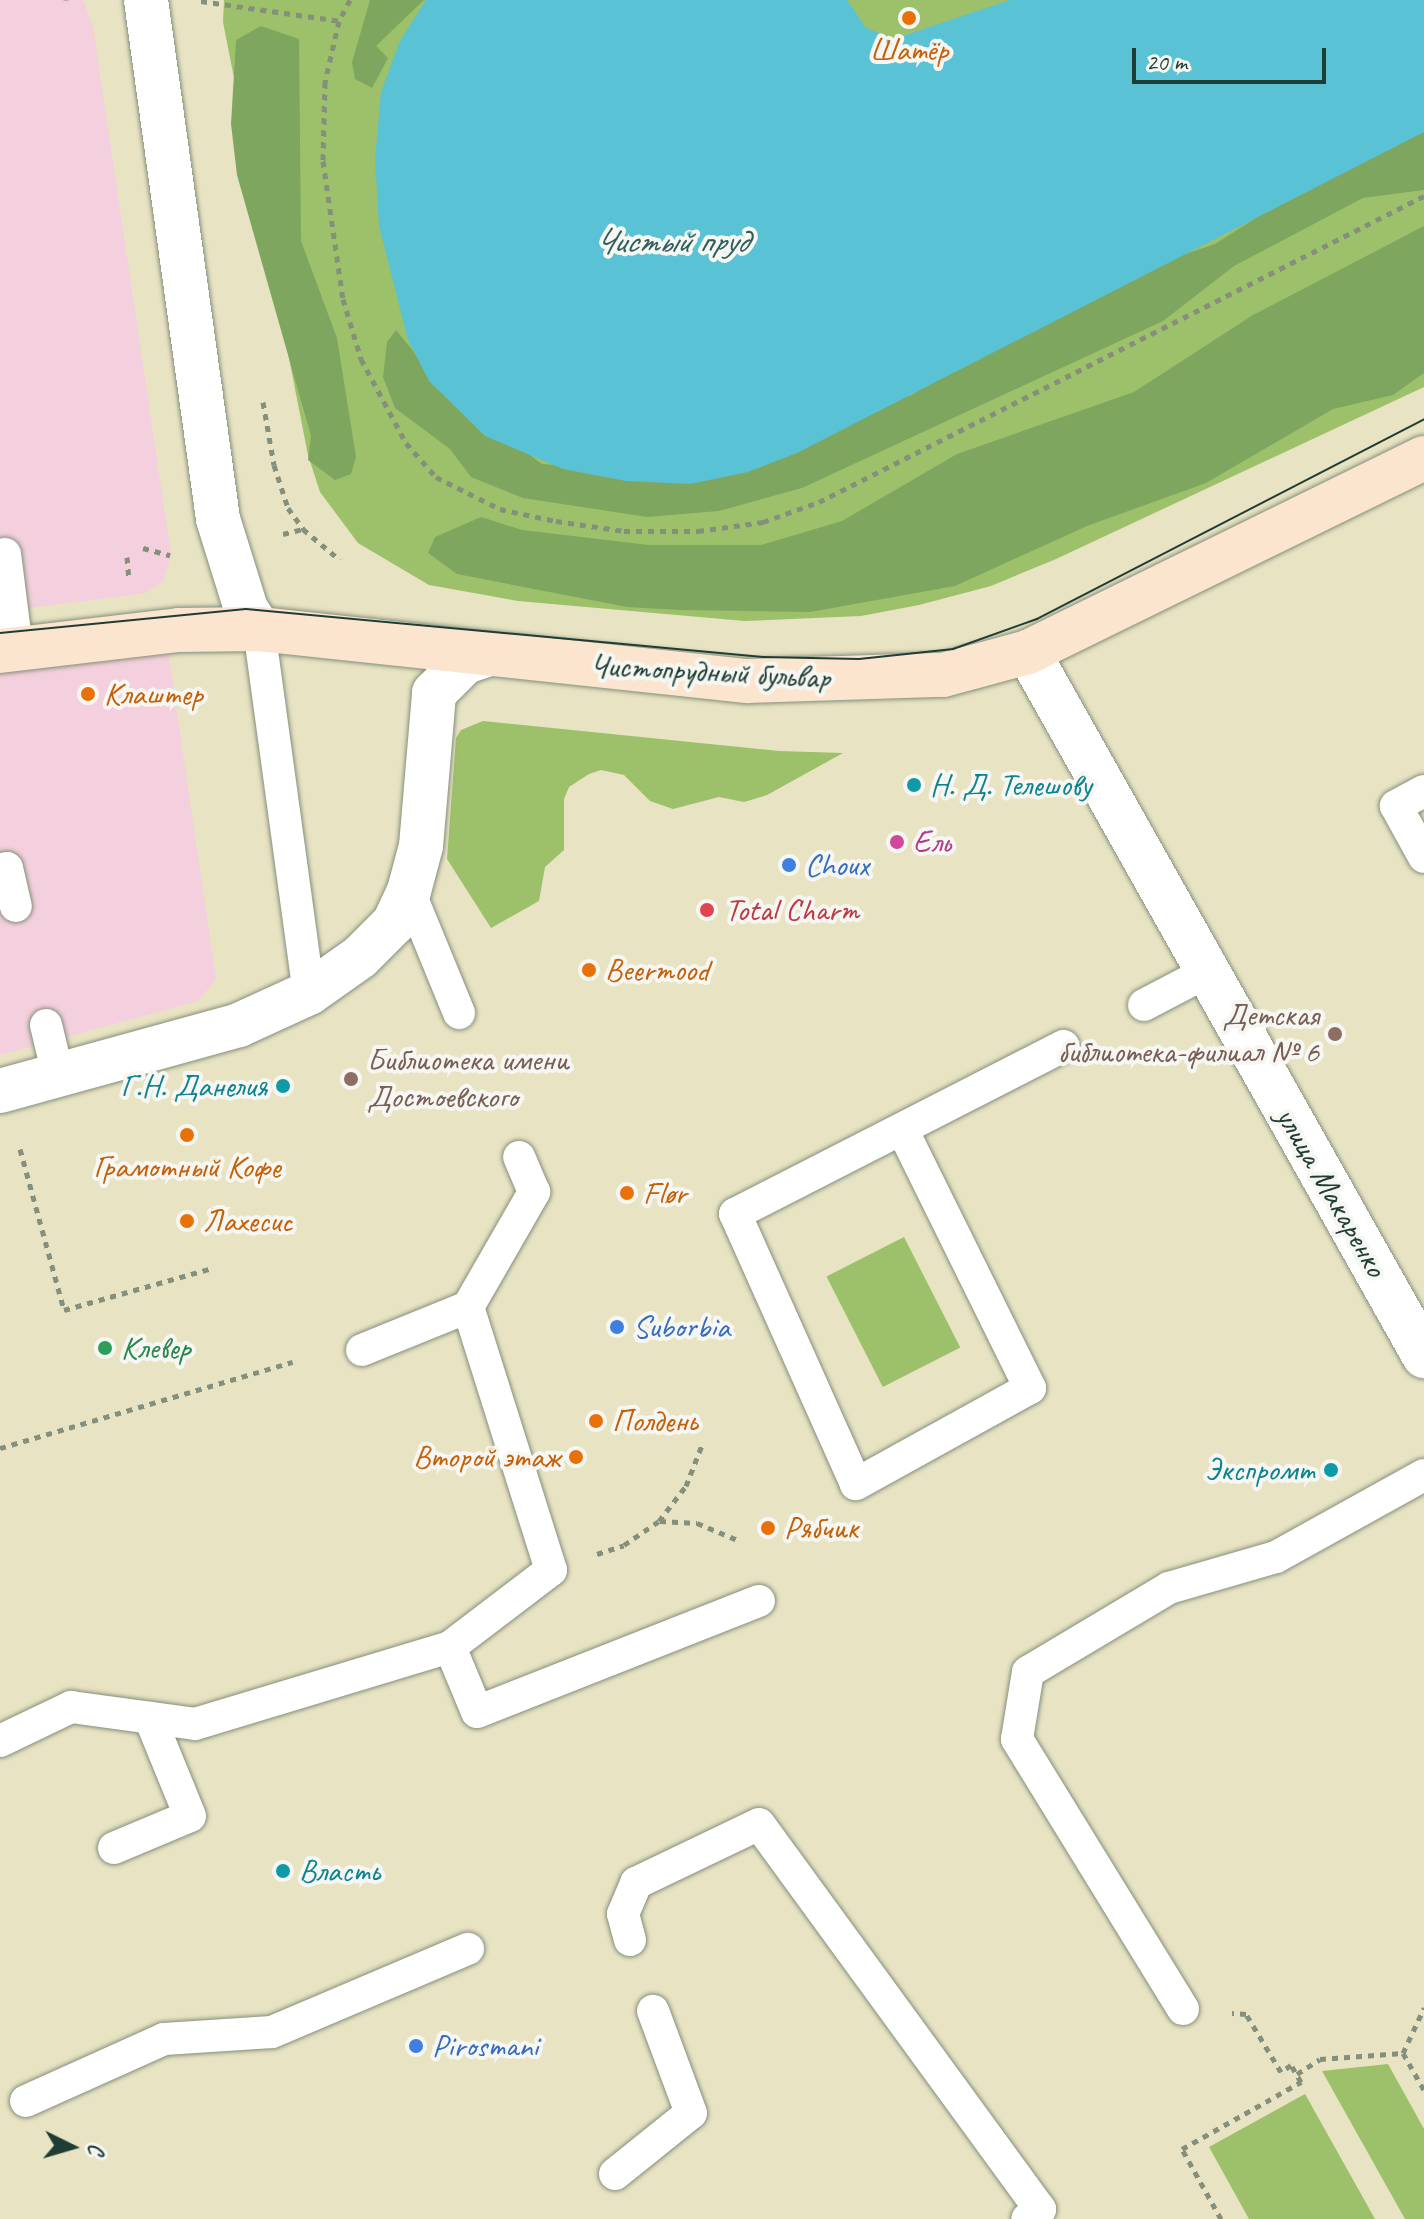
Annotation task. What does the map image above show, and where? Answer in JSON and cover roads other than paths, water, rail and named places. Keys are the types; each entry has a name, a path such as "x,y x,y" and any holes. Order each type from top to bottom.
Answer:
{"main road":[{"name":"Чистопрудный бульвар","path":"8,650 179,630 259,629 761,681 943,675 1028,652 1424,458"}],"street":[{"path":"146,0 218,519 246,609 259,629"},
{"name":"улица Макаренко","path":"1028,652 1424,1356"},
{"path":"0,1091 239,1025 309,993 360,957 394,923 409,891 421,846 434,693 465,662 487,655"}],"lane":[{"path":"5,554 8,650"},
{"path":"259,629 309,993"},
{"path":"1424,791 1396,806 1424,857"},
{"path":"0,870 7,868 16,906"},
{"path":"409,891 459,1013"},
{"path":"1144,1005 1207,972"},
{"path":"46,1025 58,1075"},
{"path":"902,1129 1030,1388 856,1484 735,1214 1063,1046"},
{"path":"362,1350 468,1307 534,1192 519,1157"},
{"path":"0,1741 71,1707 195,1724 450,1647 551,1570 468,1307"},
{"path":"1183,2009 1017,1739 1028,1672 1169,1588 1276,1557 1424,1475"},
{"path":"450,1647 477,1712 759,1601"},
{"path":"114,1848 190,1816 150,1718"},
{"path":"630,1940 623,1914 636,1883 759,1824 1040,2209 1027,2219"},
{"path":"26,2101 164,2039 272,2032 468,1949"},
{"path":"615,2174 691,2113 653,2011"}],"water":[{"name":"Чистый пруд","path":"426,0 847,0 866,28 894,39 1010,0 1424,0 1424,132 797,453 748,472 690,484 626,481 563,469 485,436 429,381 408,340 379,226 375,160 381,92 400,41"}],"tram line":[{"path":"0,633 246,609 763,657 859,659 953,649 1037,619 1424,419"}],"place":[{"name":"Шатёр","path":"909,18"},
{"name":"Клаштер","path":"88,694"},
{"name":"Н. Д. Телешову","path":"914,785"},
{"name":"Ель","path":"897,842"},
{"name":"Choux","path":"789,865"},
{"name":"Total Charm","path":"707,910"},
{"name":"Beermood","path":"589,970"},
{"name":"Детская библиотека-филиал № 6","path":"1335,1034"},
{"name":"Библиотека имени Достоевского","path":"351,1079"},
{"name":"Г.Н. Данелия","path":"283,1086"},
{"name":"Грамотный Кофе","path":"187,1135"},
{"name":"Flør","path":"627,1193"},
{"name":"Лахесис","path":"187,1221"},
{"name":"Suborbia","path":"617,1327"},
{"name":"Клевер","path":"105,1348"},
{"name":"Полдень","path":"596,1421"},
{"name":"Второй этаж","path":"576,1457"},
{"name":"Экспромт","path":"1331,1470"},
{"name":"Рябчик","path":"768,1528"},
{"name":"Власть","path":"283,1871"},
{"name":"Pirosmani","path":"416,2046"}]}
